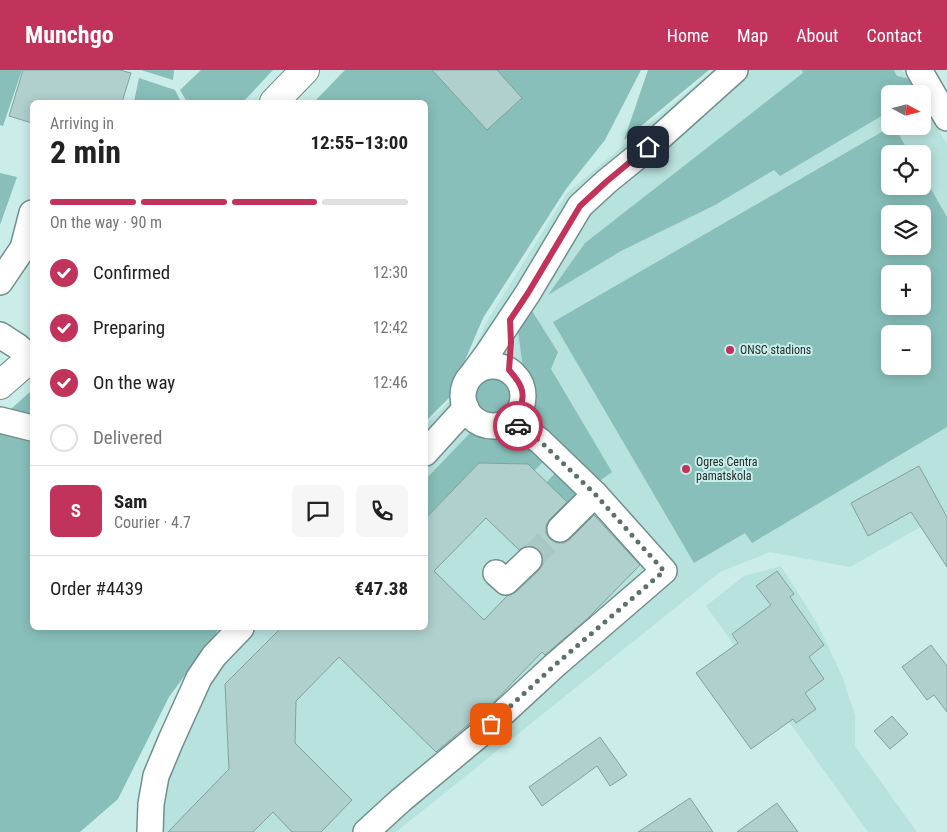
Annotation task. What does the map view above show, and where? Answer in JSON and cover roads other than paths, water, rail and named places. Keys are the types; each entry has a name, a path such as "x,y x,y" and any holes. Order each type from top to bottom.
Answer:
{"main road":[{"path":"276,100 305,70"},
{"path":"0,385 30,360"}],"street":[{"path":"474,372 486,367 496,366 509,370 519,380 523,398 520,408 510,420 501,424 490,425 472,417 463,400 464,389 468,380 528,293 580,206 735,70"},
{"path":"919,70 947,118"},
{"path":"0,282 23,248 30,221"},
{"path":"509,370 510,320"},
{"path":"0,335 30,356"},
{"path":"428,450 466,408"},
{"path":"0,420 30,428"},
{"path":"366,832 401,800 478,736 555,665 664,571 595,494 540,441 510,420"},
{"path":"560,529 595,494"},
{"path":"496,573 506,582 529,560"},
{"path":"150,832 151,804 156,776 171,740 199,678 214,656 239,630"}],"tunnel":[{"path":"529,560 560,529"}],"place":[{"name":"ONSC stadions","path":"730,350"},
{"name":"Ogres Centra pamatskola","path":"686,469"}]}
